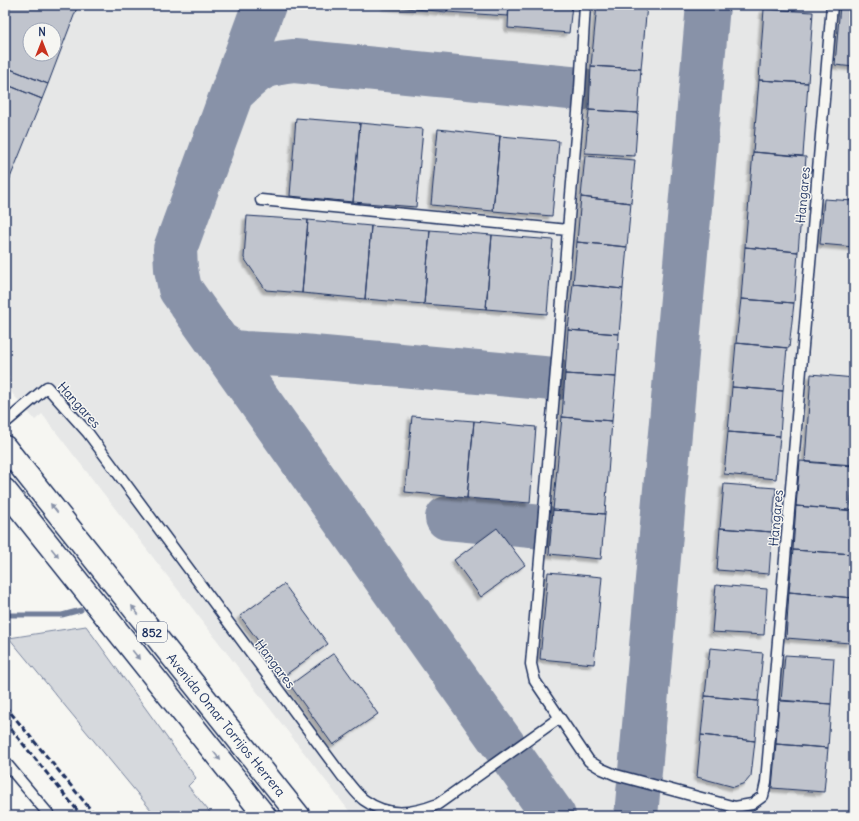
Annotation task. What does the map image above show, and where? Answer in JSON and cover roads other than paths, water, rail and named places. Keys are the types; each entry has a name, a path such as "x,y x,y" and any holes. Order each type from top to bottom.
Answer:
{"main road":[{"name":"Avenida Omar Torrijos Herrera","path":"5,447 299,816"},
{"name":"Avenida Omar Torrijos Herrera","path":"5,490 265,816"}],"lane":[{"name":"Hangares","path":"585,5 580,88 531,656 534,681 589,760 602,769 616,775 735,807 752,804 763,796 767,774 832,5"},
{"path":"260,200 568,230"},
{"name":"Hangares","path":"5,423 47,387 88,432 343,777 364,800 390,813 418,812 438,804 559,718"},
{"path":"5,762 50,816"}],"waterway":[{"path":"5,615 62,615 81,610"}],"railway":[{"path":"5,706 96,816"},
{"path":"5,722 82,816"}]}
